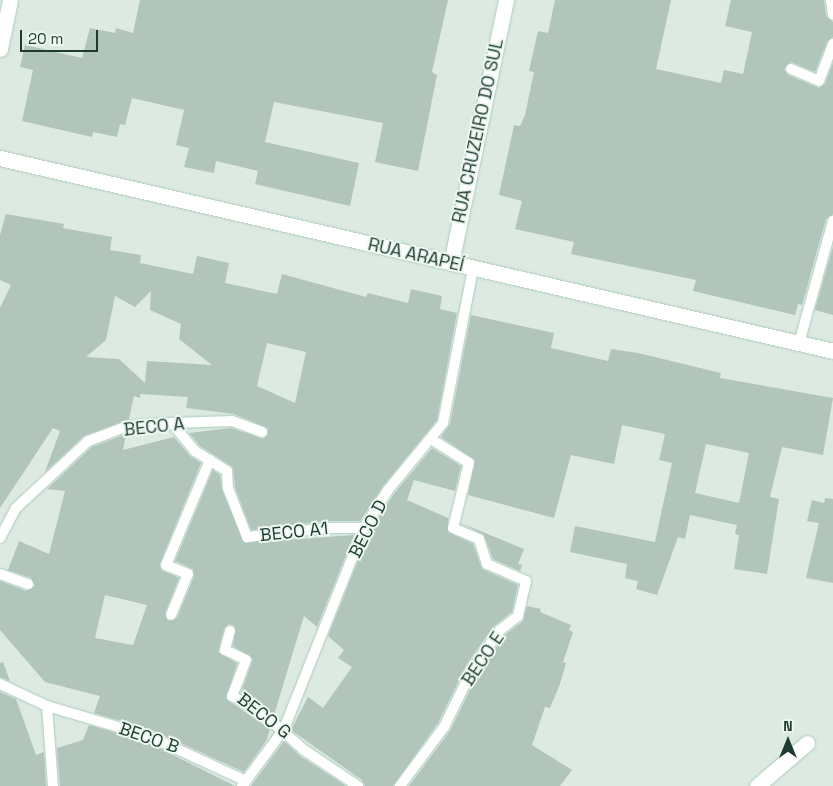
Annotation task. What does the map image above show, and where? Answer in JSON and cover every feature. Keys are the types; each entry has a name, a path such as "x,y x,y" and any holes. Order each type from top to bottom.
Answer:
{"street":[{"path":"0,50 10,0"},
{"name":"RUA CRUZEIRO DO SUL","path":"451,263 506,0"},
{"name":"RUA ARAPEÍ","path":"0,158 833,351"},
{"path":"758,786 807,743"}],"lane":[{"path":"832,0 833,15"},
{"path":"791,69 819,81 833,44"},
{"path":"799,343 833,221"},
{"name":"BECO D","path":"244,783 284,729 364,528 388,490 431,440 443,423 473,268"},
{"name":"BECO A","path":"0,538 16,508 88,441 128,426 172,423 232,421 262,432"},
{"name":"BECO A1","path":"172,423 195,451 228,471 228,488 247,537 326,528 364,528"},
{"name":"BECO E","path":"400,786 444,727 473,668 500,630 518,616 526,581 488,564 479,539 453,528 469,463 431,440"},
{"path":"171,615 188,574 166,565 210,460"},
{"path":"0,574 28,584"},
{"name":"BECO G","path":"230,631 225,650 246,660 232,696 284,729 304,750 358,786"},
{"name":"BECO B","path":"0,684 47,706 149,736 244,783"},
{"path":"47,706 53,786"}],"building":[{"path":"140,0 448,0 432,72 437,75 418,171 375,162 383,123 274,102 265,142 359,163 350,206 255,184 258,171 216,161 214,173 184,167 189,148 176,145 184,110 132,98 125,125 120,124 117,137 93,132 92,137 22,121 33,70 20,67 25,45 82,58 90,28 115,33 116,28 133,33"},
{"path":"555,0 671,0 656,69 721,83 724,70 743,74 752,32 725,26 731,0 824,0 826,16 833,22 833,37 827,42 815,72 791,62 784,69 788,75 819,88 825,84 833,63 833,214 826,219 802,305 798,304 795,315 693,291 696,280 571,254 574,242 515,229 522,201 499,195 514,125 520,126 525,115 534,72 529,71 538,31 548,33"},
{"path":"6,214 64,224 63,228 112,237 110,250 141,255 140,263 193,274 197,256 229,263 225,283 277,294 282,274 366,297 368,293 408,303 411,289 442,296 440,309 457,313 437,420 383,486 360,521 325,521 251,530 235,487 233,467 200,446 189,433 231,428 263,439 268,435 268,428 234,414 186,408 188,397 140,394 140,398 134,396 129,419 84,436 45,472 60,431 53,428 0,508 0,308 11,285 0,280 0,235","holes":["151,291 150,310 181,324 179,339 212,365 147,361 145,383 119,359 86,357 106,340 115,296 135,307","267,343 306,352 295,403 257,386"]},
{"path":"833,247 833,315 815,310"},
{"path":"471,315 554,333 551,348 608,361 611,349 638,353 721,373 720,378 833,398 823,455 782,447 770,497 779,499 767,574 734,569 739,535 735,534 737,525 690,515 685,539 678,537 657,595 636,589 638,581 625,578 627,564 570,552 575,526 655,542 672,463 659,460 665,434 622,425 614,464 571,455 554,518 468,495 475,460 441,437 450,424","holes":["706,444 749,453 739,503 695,493"]},
{"path":"126,434 123,450 174,437 190,456 201,463 160,563 161,570 179,578 165,613 168,621 177,618 194,577 193,569 175,561 213,470 220,475 222,490 244,543 354,535 317,627 304,616 274,715 241,693 253,659 233,646 235,626 229,624 224,629 218,652 237,663 226,699 270,729 266,741 244,772 152,730 94,713 100,696 45,682 0,630 0,581 26,591 35,586 31,578 8,570 19,541 49,554 65,491 47,489 92,447","holes":["105,595 147,605 133,645 95,638"]},
{"path":"432,448 461,466 455,491 414,480 407,500 448,518 448,532 473,544 482,569 518,585 512,612 494,626 467,664 438,723 393,786 365,786 362,780 291,730 308,697 323,708 352,667 338,658 344,650 328,636 370,531 394,494"},
{"path":"825,498 833,499 833,583 806,578 819,523 807,521 812,500 824,503"},
{"path":"461,523 524,549 518,564 522,565 520,571 493,559 484,535"},
{"path":"527,606 541,609 540,612 571,625 569,630 573,632 563,662 566,663 560,684 550,708 545,707 532,745 572,770 560,786 409,786 450,731 479,672 505,635 523,621"},
{"path":"3,662 10,681 0,677 0,663"},
{"path":"0,692 16,699 36,755 44,752 46,786 0,786"},
{"path":"89,725 147,742 235,786 60,786 57,748 83,740"},
{"path":"284,741 300,756 346,786 251,786"}]}
